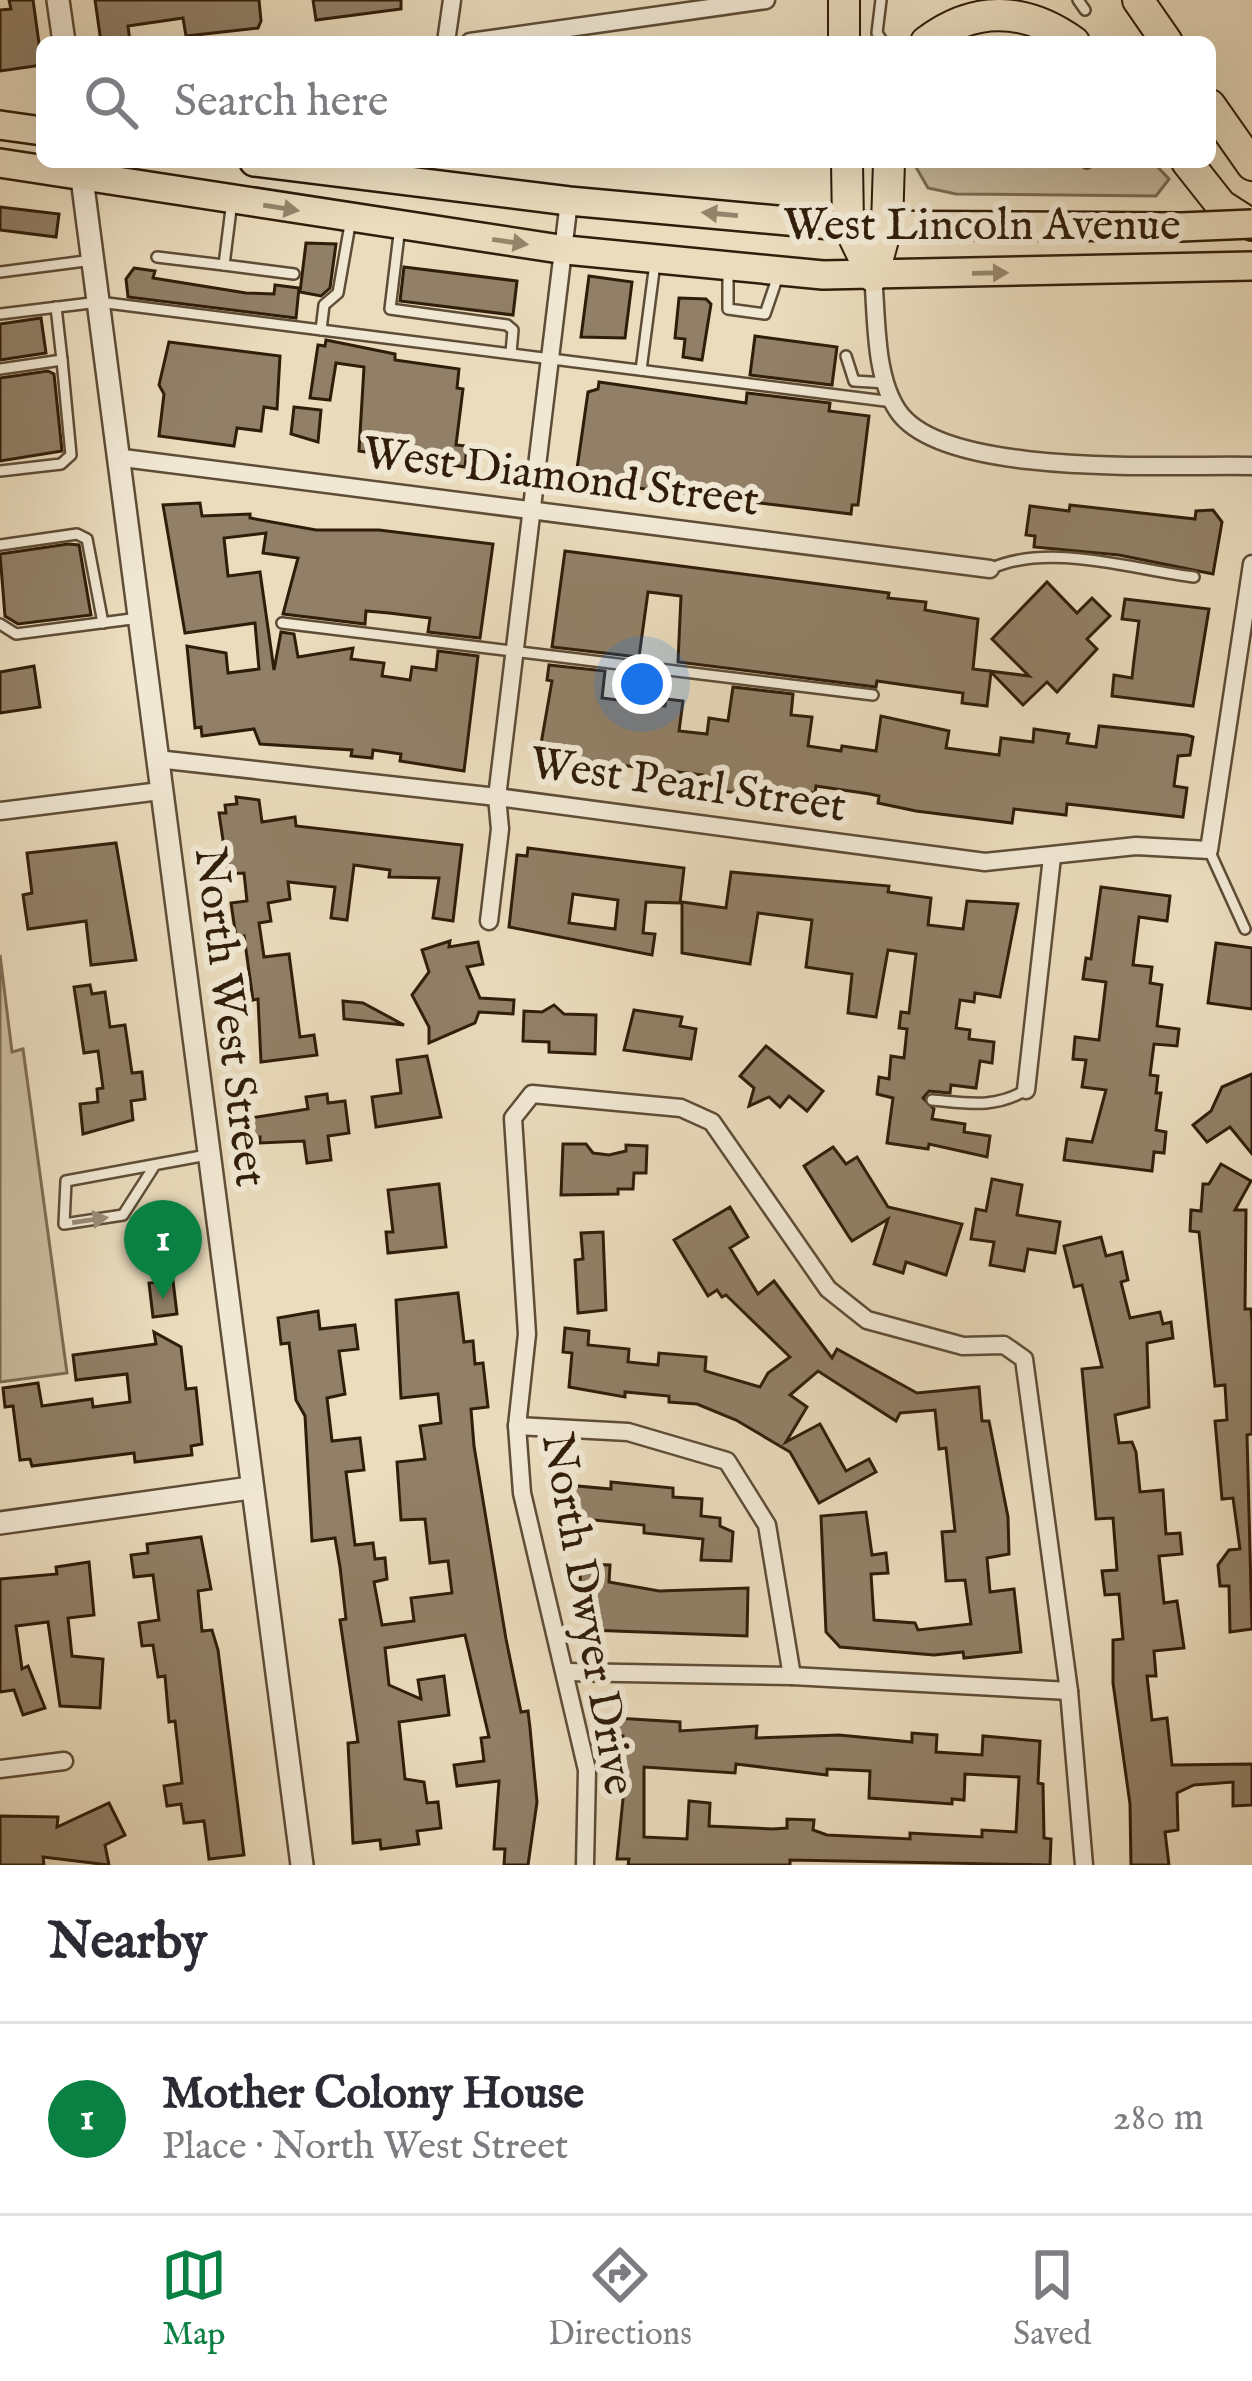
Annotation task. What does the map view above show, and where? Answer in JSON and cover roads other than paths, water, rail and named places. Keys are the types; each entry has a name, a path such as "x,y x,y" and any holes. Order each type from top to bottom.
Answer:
{"highway":[{"path":"844,0 844,36"},
{"path":"1138,0 1162,36"},
{"path":"938,36 979,15 1008,13 1044,22 1064,36"},
{"path":"1216,113 1252,165"},
{"path":"847,168 848,225 873,276"},
{"path":"873,276 887,225 889,168"},
{"path":"1192,168 1221,205 1252,225"}],"main road":[{"path":"0,125 36,130"},
{"name":"West Lincoln Avenue","path":"0,164 36,167"},
{"name":"West Lincoln Avenue","path":"302,168 569,201 848,225 1252,225"},
{"name":"West Lincoln Avenue","path":"81,170 232,201 566,250 780,269 873,276 1252,266"}],"street":[{"path":"58,0 63,36"},
{"path":"447,36 452,0"},
{"path":"512,36 766,0"},
{"name":"North West Street","path":"81,170 302,1865"},
{"path":"489,921 500,829 497,797 569,201"},
{"path":"873,276 893,402 900,416 955,448 1021,461 1252,466"},
{"name":"West Diamond Street","path":"122,458 989,568"},
{"path":"1209,850 1252,564"},
{"name":"West Pearl Street","path":"157,759 497,797 985,862 1136,846 1209,850"},
{"path":"0,811 160,791"},
{"path":"1026,1090 1052,856"},
{"name":"North Dwyer Drive","path":"585,1865 586,1770 521,1493 517,1426 527,1334 513,1118 532,1094 681,1108 712,1122 828,1289 867,1320 963,1346 1004,1346 1024,1360 1070,1691"},
{"path":"517,1426 628,1432 727,1460 767,1525 792,1676"},
{"path":"0,1523 250,1488"},
{"path":"566,1672 792,1676 1070,1691 1084,1865"},
{"path":"0,1769 64,1761"}],"lane":[{"path":"880,0 880,36"},
{"path":"224,265 232,201"},
{"path":"321,330 324,305 338,293 351,219"},
{"path":"400,226 390,309 507,325 513,330 511,353"},
{"path":"157,257 295,274"},
{"path":"641,370 656,257"},
{"path":"0,272 93,260"},
{"path":"728,263 728,309 765,314 780,269"},
{"path":"0,314 99,302 893,402"},
{"path":"0,471 61,464 70,455 56,307"},
{"path":"846,356 854,381 887,383"},
{"path":"0,369 62,360"},
{"path":"0,545 77,534 87,538 103,622"},
{"path":"989,568 1016,556 1194,577"},
{"path":"0,624 16,634 141,618"},
{"path":"282,623 514,656 873,695"},
{"path":"1209,850 1245,929"},
{"path":"932,1100 988,1105 1006,1102 1026,1090"},
{"path":"155,1165 123,1215 64,1224 66,1181 208,1155"}],"place":[{"name":"Mother Colony House","path":"163,1299"}]}
